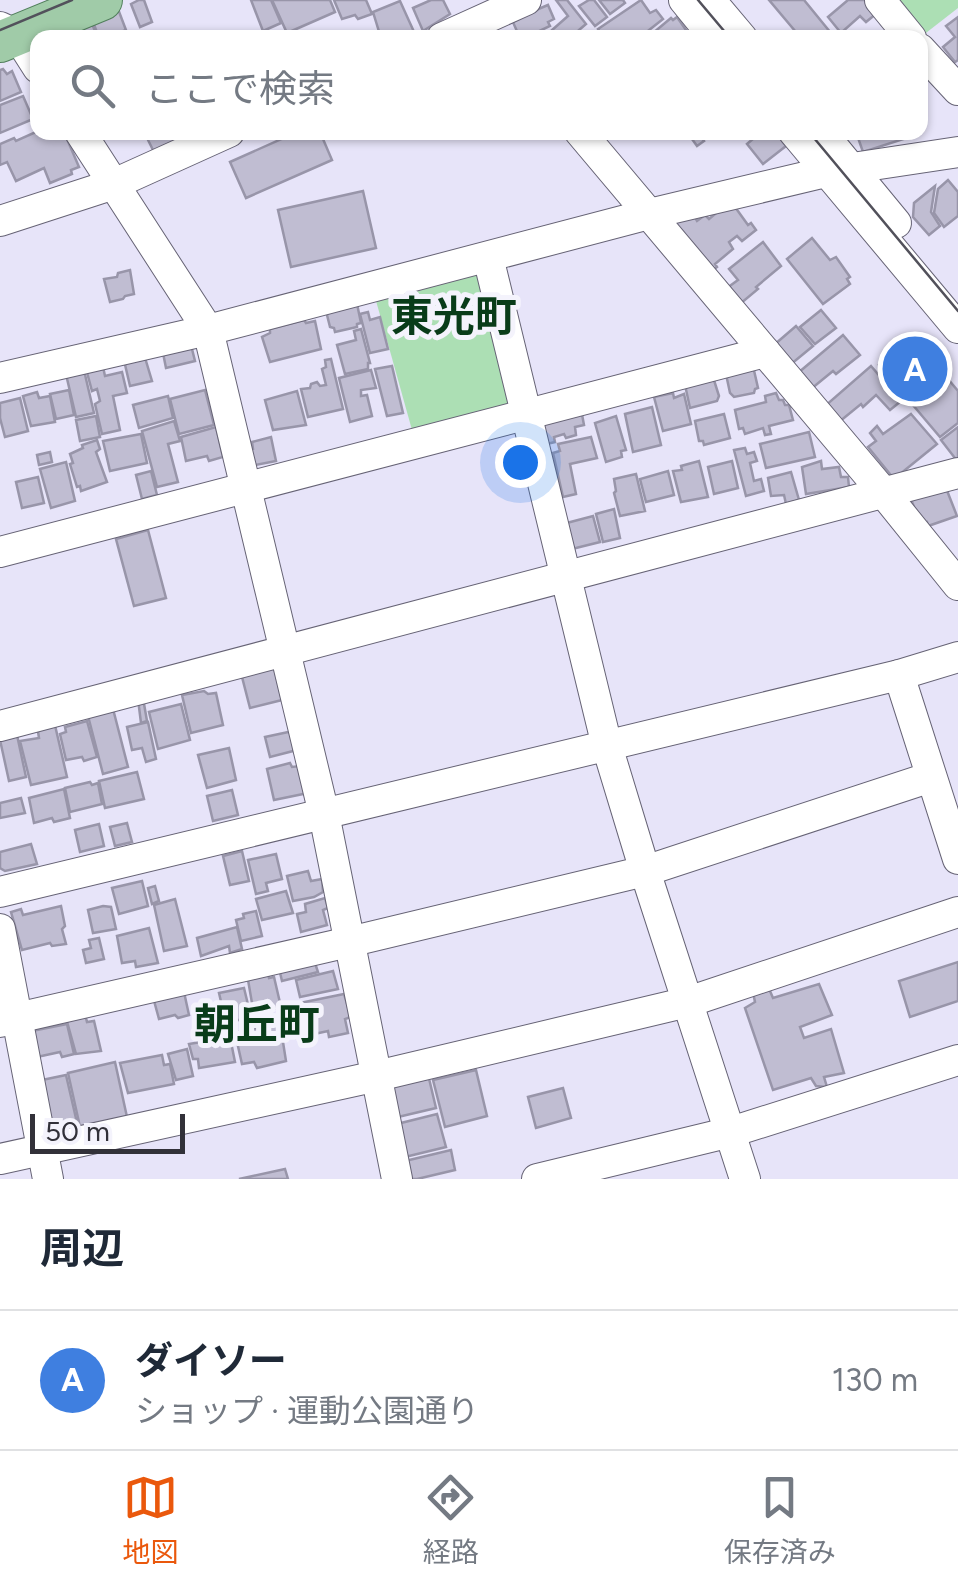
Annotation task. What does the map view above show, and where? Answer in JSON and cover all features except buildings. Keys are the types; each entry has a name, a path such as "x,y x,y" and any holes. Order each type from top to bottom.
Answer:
{"main road":[{"path":"11,38 44,0"},
{"path":"30,30 102,0"}],"street":[{"path":"460,30 526,0"},
{"path":"684,0 708,30"},
{"path":"710,0 735,30"},
{"path":"880,0 904,30"},
{"path":"928,58 958,90"},
{"path":"85,140 208,330 324,814 397,1179"},
{"path":"0,220 114,184 211,140"},
{"path":"587,140 958,585"},
{"path":"803,140 839,170 958,297"},
{"path":"825,140 839,170 958,328"},
{"path":"0,378 208,330 649,214 839,170 958,152"},
{"path":"488,256 607,746 745,1179"},
{"path":"0,552 765,352"},
{"path":"0,726 958,474"},
{"path":"0,892 899,675 958,657"},
{"path":"899,675 958,859"},
{"path":"9,1020 645,871 930,777"},
{"path":"0,1159 688,1002 958,912"},
{"path":"0,929 9,1020 48,1179"},
{"path":"537,1179 731,1132 958,1060"}],"green space":[{"path":"893,0 958,0 958,8 928,31 917,30"},
{"path":"478,272 511,397 506,406 412,430 373,290"}],"tram line":[{"path":"0,30 72,0"},
{"path":"698,0 723,30"},
{"path":"816,140 958,311"}],"place":[{"name":"ダイソー","path":"915,369"}],"district":[{"name":"東光町","path":"454,316"},
{"name":"朝丘町","path":"257,1024"}]}
